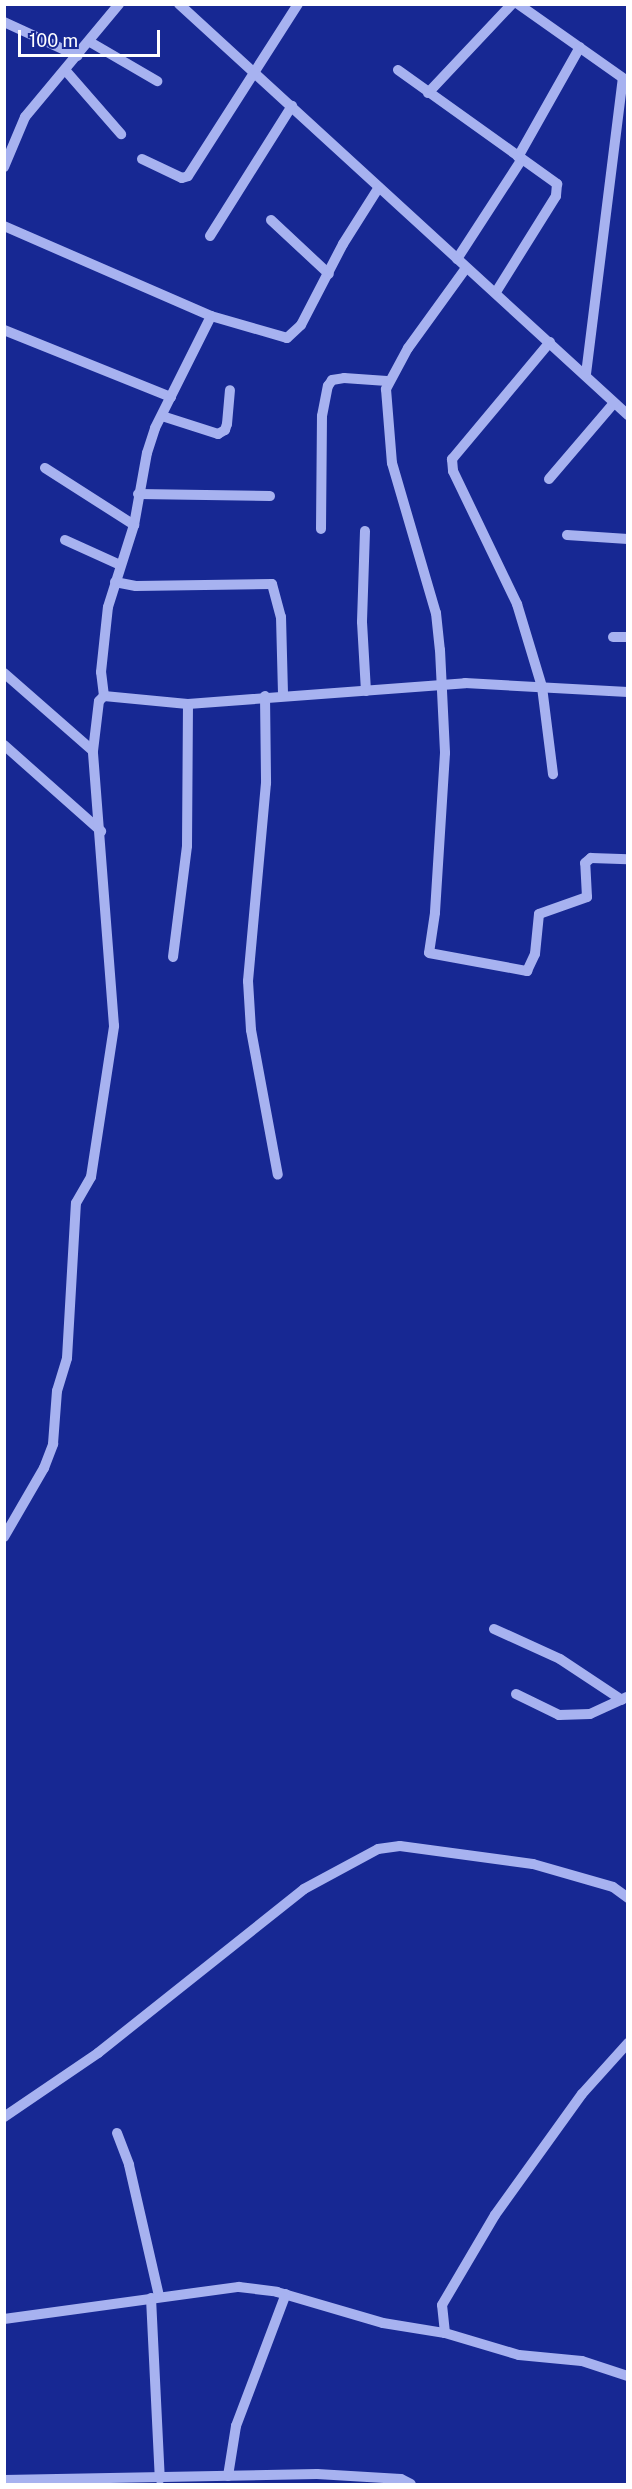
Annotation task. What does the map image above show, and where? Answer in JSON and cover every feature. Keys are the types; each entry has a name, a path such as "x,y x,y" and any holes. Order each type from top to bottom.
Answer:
{"street":[{"path":"4,167 25,117 66,71 119,4"},
{"path":"179,4 256,72 466,268 496,292 586,374 627,415"},
{"path":"142,159 182,178 188,176 298,4"},
{"path":"428,93 512,4"},
{"path":"518,4 626,80 586,374"},
{"path":"4,22 78,56"},
{"path":"90,42 157,81"},
{"path":"457,259 520,158 580,47"},
{"path":"398,70 557,184 559,190 496,292"},
{"path":"66,71 121,134"},
{"path":"210,236 292,106"},
{"path":"4,226 211,316 287,338 301,325 343,244 379,187"},
{"path":"271,220 329,274"},
{"path":"466,268 387,381 386,421 392,463 436,614 443,684 445,753 435,913 429,953 527,971 535,954 539,914 587,897 585,863 591,858 627,859"},
{"path":"4,1537 44,1468 53,1444 57,1391 67,1358 76,1203 91,1178 114,1026 101,831 93,751 99,701 104,696 102,645 115,582 134,525 147,453 162,416 211,316"},
{"path":"4,330 171,397"},
{"path":"550,342 452,459 453,471 517,604 542,687 553,774"},
{"path":"321,530 322,416 328,386 332,380 344,378 387,381"},
{"path":"162,416 218,434 225,430 227,424 230,390"},
{"path":"549,479 614,403"},
{"path":"45,468 134,525"},
{"path":"138,494 270,496"},
{"path":"365,531 362,622 366,691"},
{"path":"567,535 627,539"},
{"path":"65,540 120,565"},
{"path":"115,582 136,586 272,584 281,617 284,695"},
{"path":"613,637 627,637"},
{"path":"4,673 93,751"},
{"path":"104,696 188,704 266,696 443,684 627,692"},
{"path":"266,696 266,783 248,981 251,1030 278,1175"},
{"path":"173,957 187,846 188,704"},
{"path":"4,745 101,831"},
{"path":"494,1629 560,1659 625,1698"},
{"path":"516,1694 559,1715 590,1714 625,1698"},
{"path":"4,2117 99,2053 304,1889 378,1850 400,1846 533,1864 614,1887 627,1898"},
{"path":"445,2333 442,2305 495,2215 582,2094 627,2043"},
{"path":"117,2133 129,2165 155,2297 160,2479"},
{"path":"4,2319 238,2287 286,2294 383,2323 445,2333 519,2355 582,2361 627,2376"},
{"path":"228,2476 236,2426 286,2294"},
{"path":"4,2480 160,2479 317,2474 401,2479 411,2484"}]}
